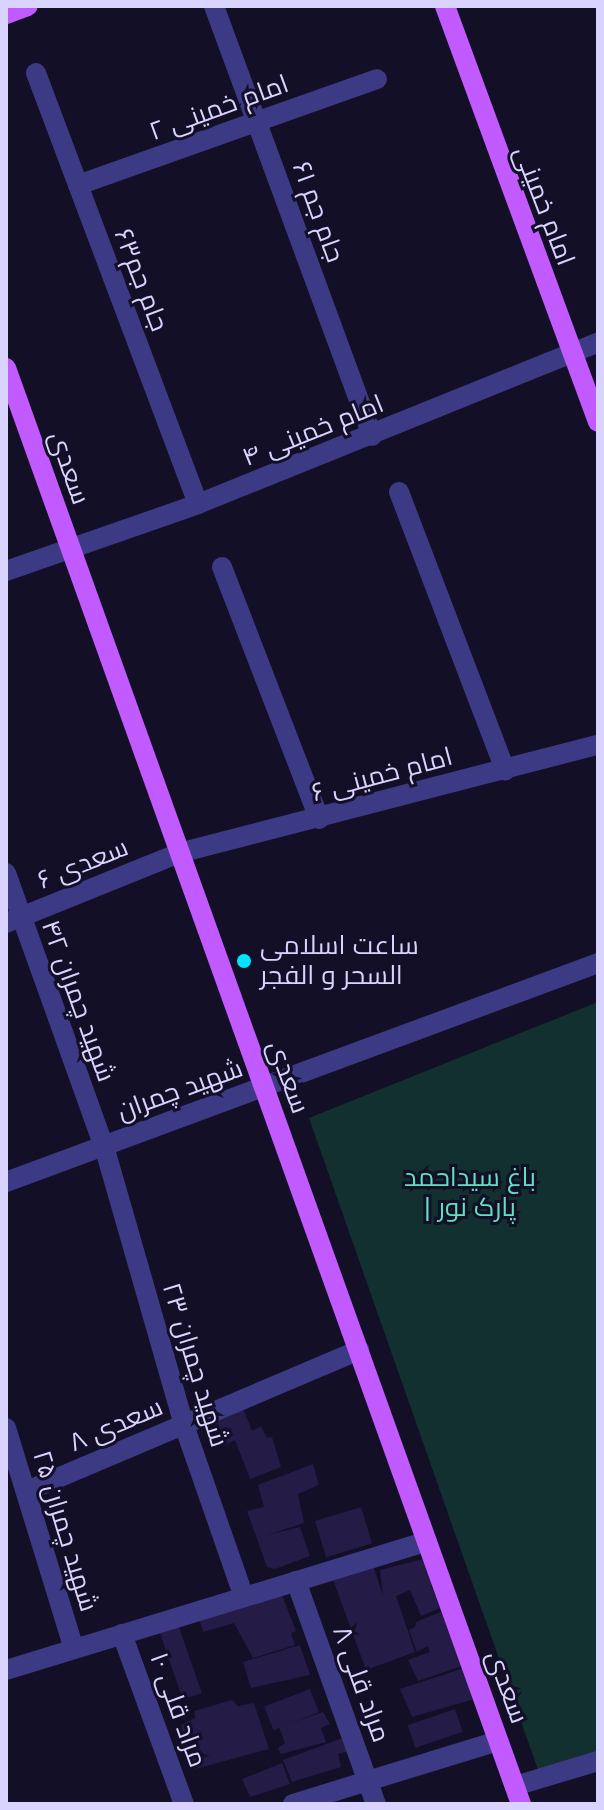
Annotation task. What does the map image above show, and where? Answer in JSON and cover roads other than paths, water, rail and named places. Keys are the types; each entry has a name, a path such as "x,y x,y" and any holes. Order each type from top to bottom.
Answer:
{"main road":[{"path":"6,14 28,6"},
{"name":"امام خمینی","path":"445,6 598,422"},
{"name":"سعدی","path":"6,368 518,1795"}],"street":[{"name":"جام جم ۶۱","path":"214,6 372,436"},
{"name":"جام جم۶۳","path":"36,73 198,504"},
{"name":"امام خمینی ۲","path":"78,185 377,79"},
{"name":"امام خمینی ۴","path":"6,571 198,504 598,342"},
{"path":"399,492 505,770"},
{"path":"222,567 319,819"},
{"name":"امام خمینی ۶","path":"179,853 598,745"},
{"name":"سعدی ۶","path":"13,920 179,853"},
{"name":"شهید چمران ۴۲","path":"6,873 13,920 104,1146"},
{"name":"شهید چمران","path":"6,1182 598,963"},
{"name":"شهید چمران ۲۳","path":"104,1146 184,1425 244,1597"},
{"name":"سعدی ۸","path":"27,1491 359,1350"},
{"name":"شهید چمران ۲۵","path":"6,1428 74,1649"},
{"path":"6,1670 427,1541"},
{"name":"مراد قلی ۸","path":"296,1581 376,1804"},
{"name":"مراد قلی ۱۰","path":"122,1634 184,1804"},
{"path":"293,1804 498,1741"},
{"path":"518,1795 598,1761"}],"place":[{"name":"ساعت اسلامی السحر و الفجر","path":"244,961"}],"park label":[{"name":"باغ سیداحمد | پارک نور","path":"470,1193"}]}
